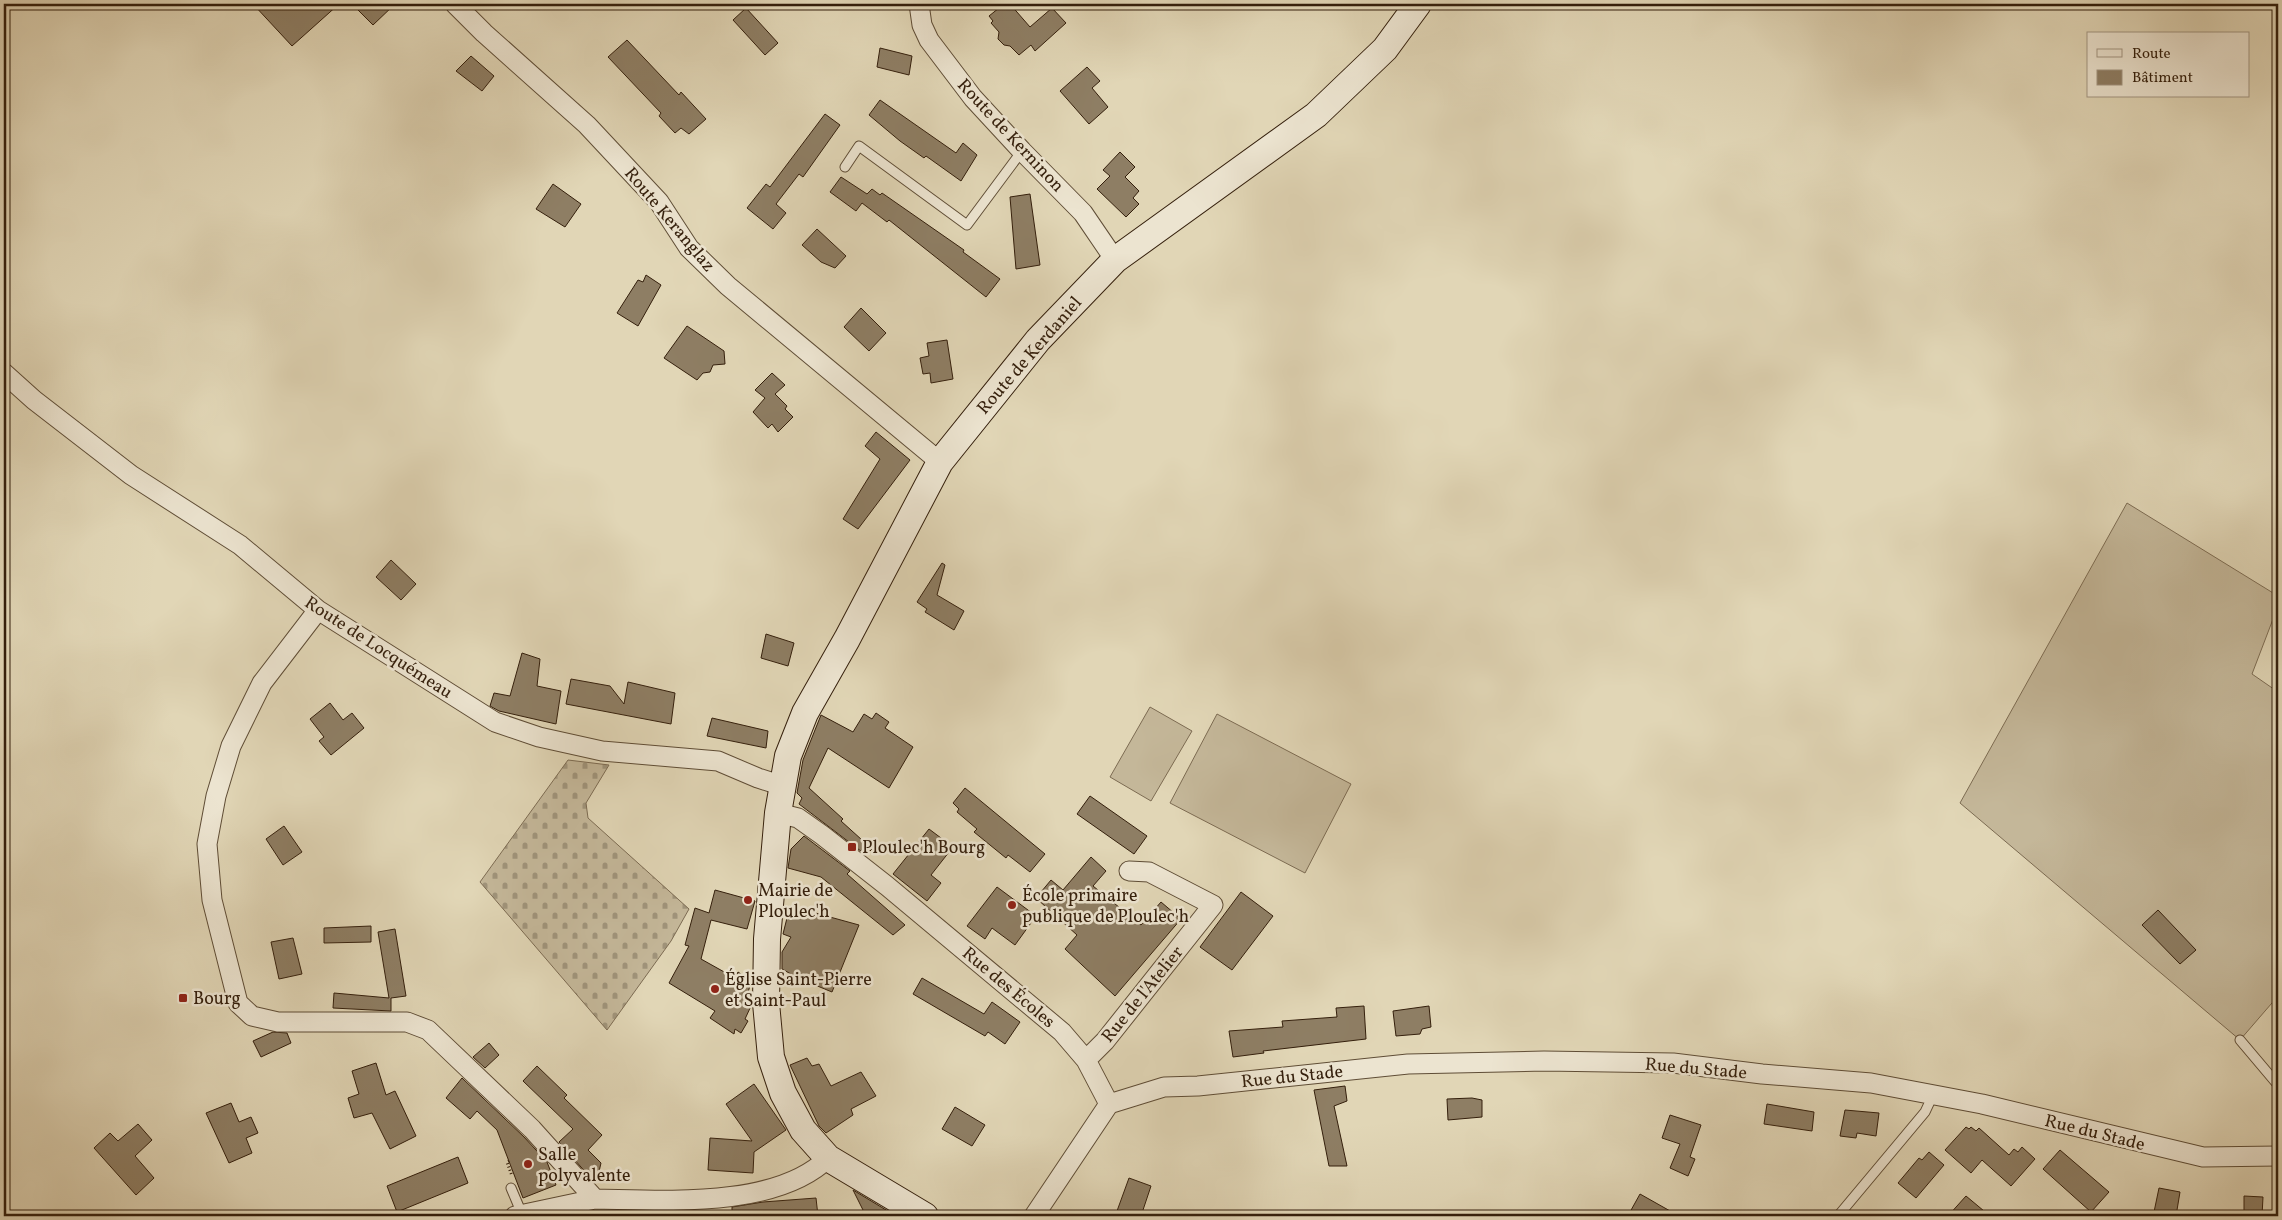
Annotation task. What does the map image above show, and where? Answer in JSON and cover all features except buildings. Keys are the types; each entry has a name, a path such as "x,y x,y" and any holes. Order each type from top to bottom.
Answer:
{"street":[{"name":"Route Keranglaz","path":"455,4 484,33 587,125 658,202 689,248 728,286 940,462"},
{"name":"Route de Kerninon","path":"919,4 922,25 929,40 973,98 1083,213 1114,260"},
{"name":"Route de Kerdaniel","path":"925,1216 828,1158 803,1130 783,1093 771,1057 766,1003 767,939 778,813 788,756 805,713 847,639 940,462 1038,340 1114,260 1316,115 1384,49 1418,4"},
{"name":"Route de Locquémeau","path":"4,373 34,400 131,475 240,545 318,610 495,722 540,737 602,751 718,761 758,778 783,786"},
{"path":"318,610 262,683 231,746 216,796 207,844 212,900 238,1002 252,1016 278,1022 407,1022 428,1030 532,1129 595,1199"},
{"name":"Rue des Écoles","path":"778,813 798,818 887,886 1062,1032 1086,1060 1109,1104"},
{"name":"Rue de l'Atelier","path":"1086,1060 1105,1041 1214,905 1149,872 1129,871"},
{"name":"Rue du Stade","path":"1109,1104 1164,1087 1198,1086 1408,1064 1544,1061 1674,1063 1762,1074 1871,1083 1982,1104 2203,1158 2278,1156"},
{"path":"1034,1216 1109,1104"},
{"path":"519,1215 595,1199 700,1208 777,1188 818,1168 828,1158"}],"lane":[{"path":"845,167 859,146 967,225 1022,151"},
{"path":"2240,1040 2278,1086"},
{"path":"1838,1216 1925,1112 1933,1095"},
{"path":"511,1188 519,1215"}],"path":[{"path":"508,1161 512,1176"}],"green space":[{"path":"2127,503 2278,596 2278,606 2252,674 2278,692 2278,996 2240,1040 1960,803"},
{"path":"1150,707 1192,731 1151,801 1110,777"},
{"path":"1217,714 1351,784 1305,873 1170,803"},
{"path":"568,760 609,765 586,803 588,818 689,909 671,941 607,1030 480,882"}],"place":[{"name":"Ploulec'h Bourg","path":"852,847"},
{"name":"Mairie de Ploulec'h","path":"748,900"},
{"name":"École primaire publique de Ploulec'h","path":"1012,905"},
{"name":"Église Saint-Pierre et Saint-Paul","path":"715,989"},
{"name":"Bourg","path":"183,998"},
{"name":"Salle polyvalente","path":"528,1164"}]}
